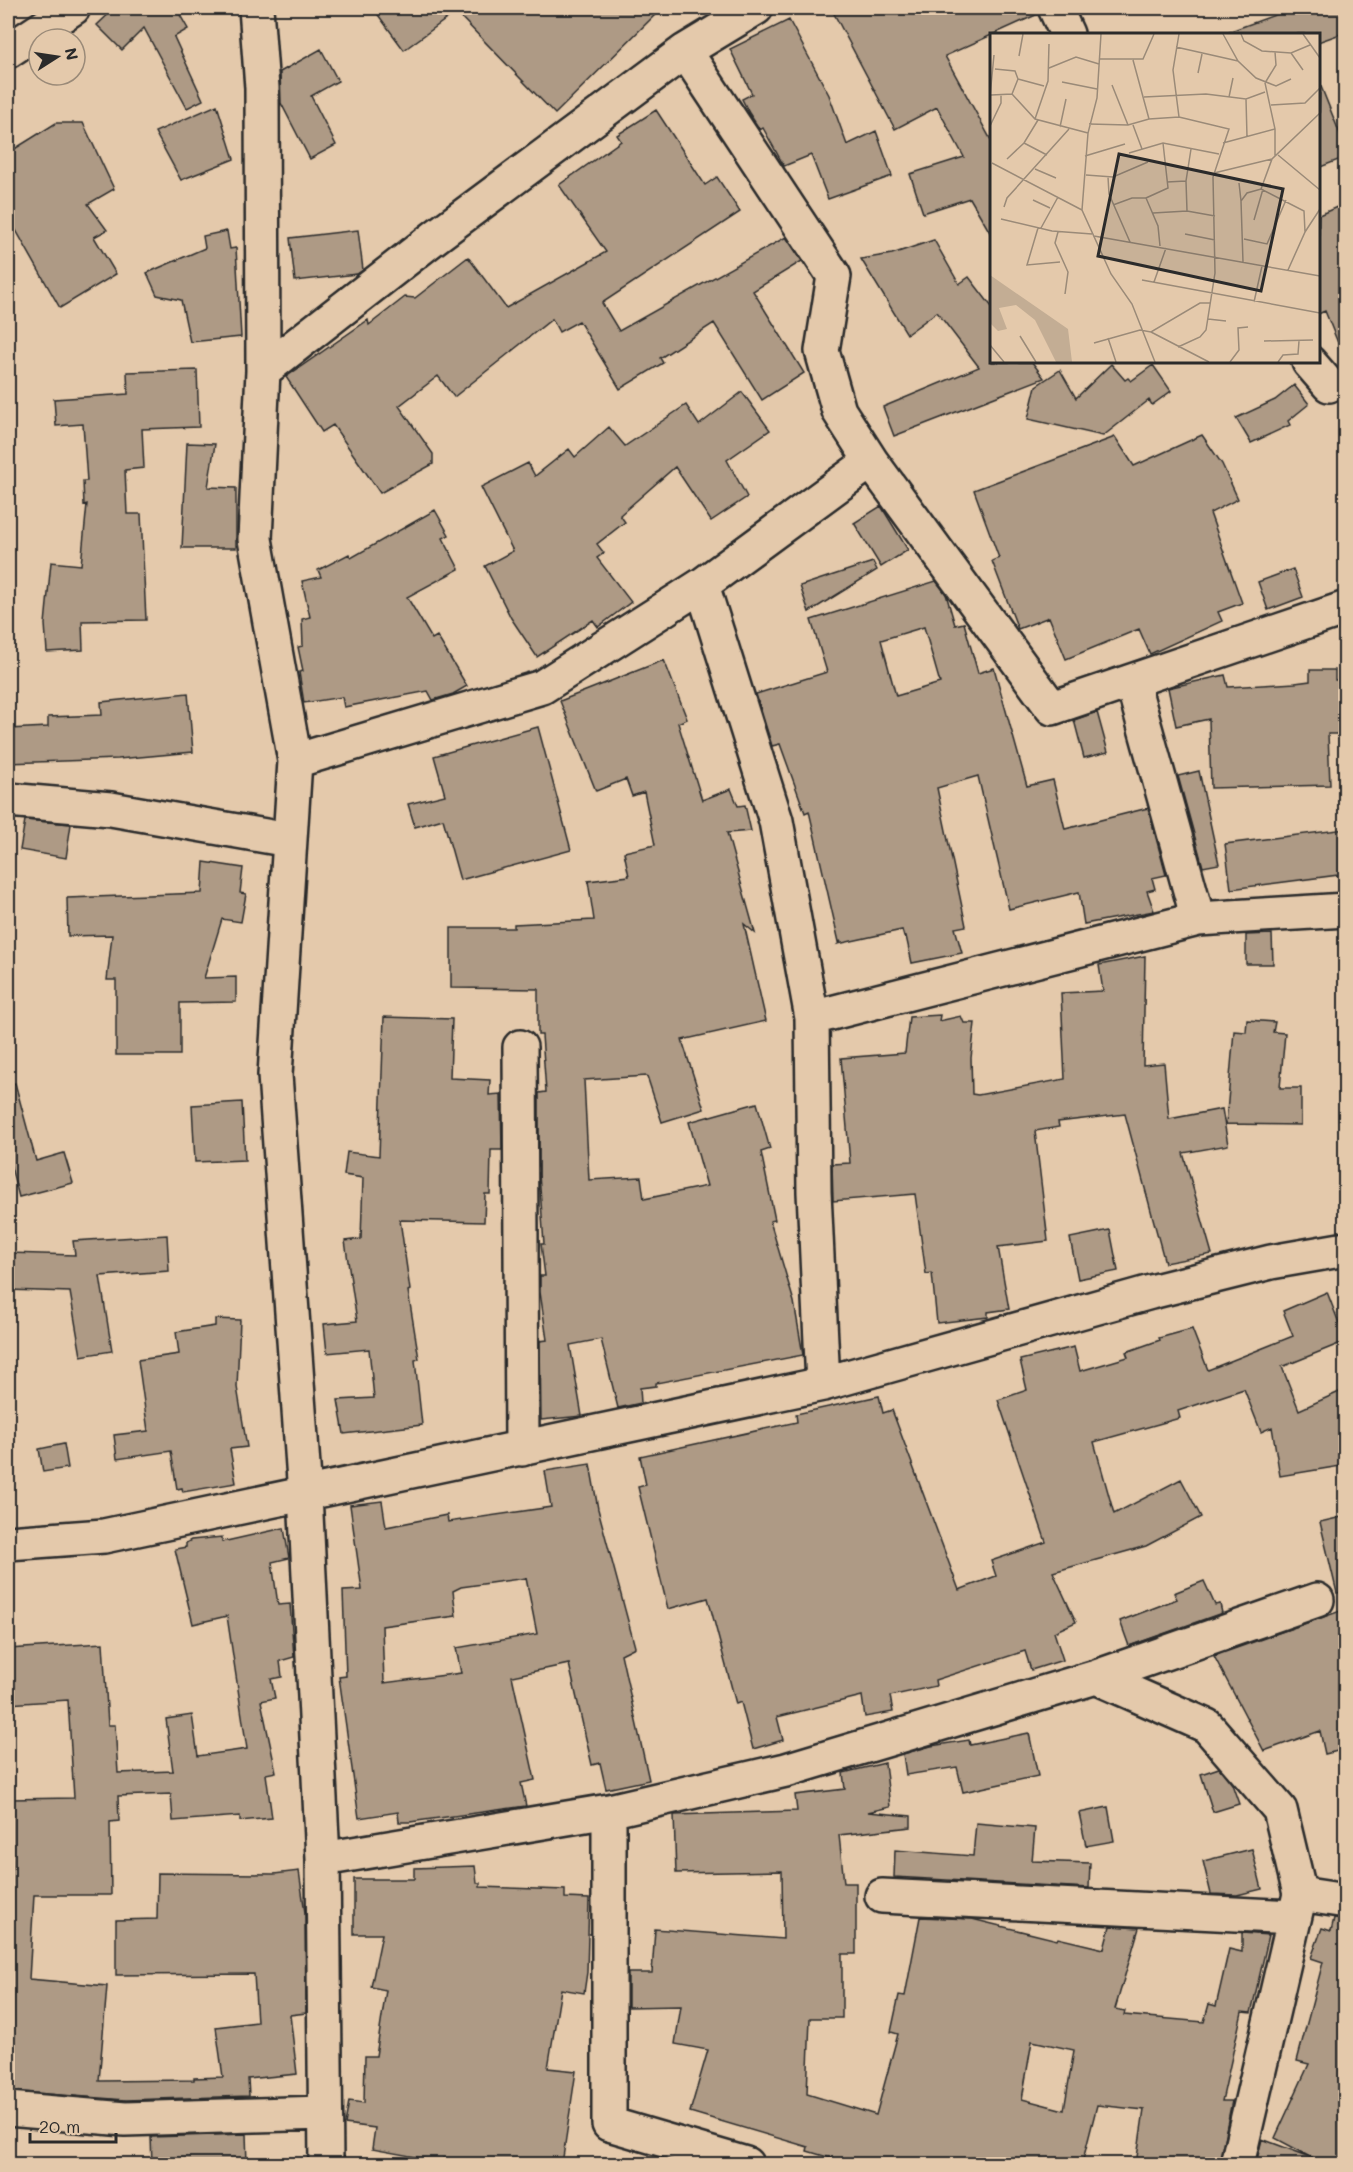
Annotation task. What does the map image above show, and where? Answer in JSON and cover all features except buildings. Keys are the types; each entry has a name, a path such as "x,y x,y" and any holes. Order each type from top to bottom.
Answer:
{"street":[{"path":"8,51 73,8"},
{"path":"256,8 262,88 263,371 255,538 295,761 274,1076 305,1494 322,1859 326,2164"},
{"path":"263,371 435,237 685,51 756,8"},
{"path":"1055,8 1067,33"},
{"path":"685,51 834,276 822,351 839,411 871,461 1052,708 1346,608"},
{"path":"295,761 542,687 702,585 871,461"},
{"path":"702,585 776,821 812,1018 814,1192 823,1384"},
{"path":"1132,681 1198,919"},
{"path":"8,800 111,809 289,840"},
{"path":"812,1018 1198,919 1346,910"},
{"path":"520,1047 522,1449"},
{"path":"8,1542 104,1536 823,1384 1151,1292 1271,1262 1346,1249"},
{"path":"322,1859 609,1811 786,1770 1096,1677 1317,1600"},
{"path":"1096,1677 1207,1726 1280,1810 1297,1906 1237,2164"},
{"path":"609,1811 609,2124 746,2164"},
{"path":"882,1896 1297,1906 1346,1900"},
{"path":"8,2109 125,2118 324,2113"}]}
